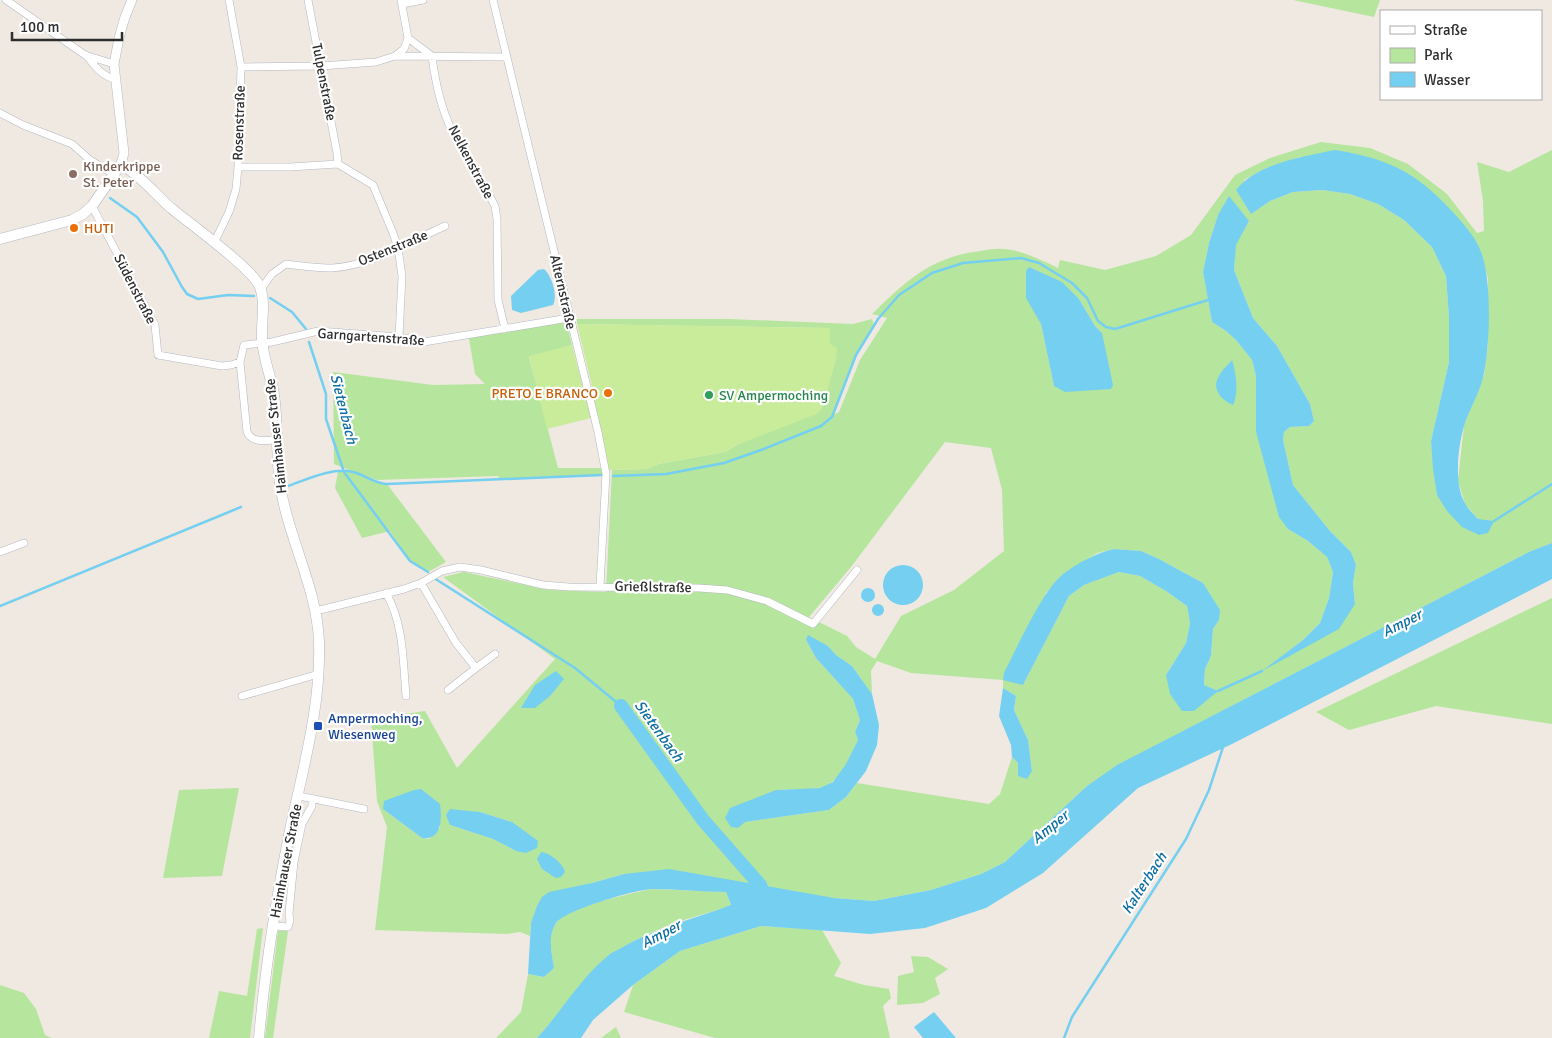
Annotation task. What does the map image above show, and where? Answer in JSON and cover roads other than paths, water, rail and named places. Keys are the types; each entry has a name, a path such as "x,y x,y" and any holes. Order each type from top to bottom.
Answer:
{"main road":[{"path":"0,239 72,220 83,214 92,206 121,164 135,172 169,206 256,280 260,289"},
{"name":"Haimhauser Straße","path":"259,1038 274,926 289,838 311,738 319,676 319,641 316,611 284,506 279,476 274,396 262,342 263,297 260,289"}],"street":[{"path":"6,0 85,55 108,78 116,79"},
{"path":"121,164 124,154 114,64 118,38 132,0"},
{"name":"Rosenstraße","path":"214,243 229,212 236,189 238,167 241,67 229,0"},
{"name":"Tulpenstraße","path":"308,0 338,153 338,164"},
{"path":"396,56 404,48 408,38 401,2 423,0"},
{"name":"Alternstraße","path":"493,0 598,432 606,474 600,586"},
{"path":"408,38 432,56"},
{"path":"85,55 114,64"},
{"path":"241,67 321,66 376,62 396,56 507,57"},
{"name":"Nelkenstraße","path":"432,56 434,76 452,131 495,206 497,219 498,300 504,329"},
{"path":"0,113 23,125 72,144 90,160 115,175"},
{"path":"238,167 290,167 338,164 360,176 373,186 398,248 402,276 399,337"},
{"name":"Südenstraße","path":"92,206 155,324 158,355 222,366 240,362"},
{"name":"Ostenstraße","path":"260,289 272,274 286,264 333,268 351,265 370,260 445,226"},
{"name":"Garngartenstraße","path":"240,362 244,345 272,342 318,331 399,337 424,342 569,318"},
{"path":"240,362 249,437 254,440 277,440"},
{"path":"0,552 24,543"},
{"name":"Grießlstraße","path":"316,611 421,583 442,571 460,567 481,570 543,585 698,588 738,592 767,601 813,624 857,570"},
{"path":"421,583 456,643 476,668"},
{"path":"386,593 398,620 406,696"},
{"path":"448,690 495,654"},
{"path":"242,696 315,675 319,676"},
{"name":"Haimhauser Straße","path":"298,796 364,808"},
{"name":"Haimhauser Straße","path":"274,926 288,927 290,921 289,913 294,862 302,824 312,806 312,799"}],"water":[{"path":"1335,150 1384,162 1398,168 1424,185 1464,224 1481,252 1487,278 1488,346 1483,379 1467,417 1463,432 1459,453 1458,476 1462,497 1469,509 1478,519 1494,521 1488,533 1479,535 1462,527 1447,511 1437,495 1431,441 1449,362 1449,318 1446,276 1432,247 1404,220 1378,204 1350,194 1322,190 1293,192 1270,201 1251,214 1236,190 1256,173 1268,167 1281,162"},
{"path":"1229,196 1249,221 1236,245 1234,270 1253,318 1277,346 1310,404 1314,421 1309,426 1290,427 1284,432 1283,440 1293,485 1330,531 1351,552 1356,565 1353,583 1355,604 1339,629 1262,671 1303,640 1320,623 1329,598 1333,572 1327,557 1308,541 1288,529 1279,517 1256,432 1256,376 1252,360 1236,340 1212,322 1203,272 1209,243 1218,215"},
{"path":"1029,267 1062,282 1079,299 1095,326 1102,333 1113,385 1111,389 1065,392 1054,386 1041,324 1026,298 1026,271"},
{"path":"544,269 553,286 555,297 553,305 521,313 512,310 511,296 538,270"},
{"path":"1232,360 1236,382 1236,395 1233,405 1218,394 1216,385 1220,374"},
{"name":"Amper","path":"1552,543 1552,579 1232,744 1138,788 1043,873 986,908 925,928 870,934 761,926 680,951 633,985 593,1020 581,1038 537,1038 590,973 610,954 654,932 731,905 726,892 653,889 618,896 573,912 562,918 553,928 551,951 554,968 544,977 528,974 531,923 542,897 549,892 624,874 669,869 834,898 874,901 931,890 981,874 1005,862 1087,786 1117,765 1531,551"},
{"path":"1114,549 1141,551 1203,583 1220,610 1219,620 1213,629 1211,656 1205,669 1204,685 1218,691 1194,711 1182,711 1170,694 1166,675 1186,643 1190,623 1187,606 1140,576 1119,572 1084,585 1069,596 1023,685 1003,680 1004,673 1030,620 1055,582 1081,562"},
{"path":"903,565 917,571 923,585 917,599 903,605 889,599 883,585 889,571"},
{"path":"865,588 871,588 875,595 871,602 865,602 861,598 861,592"},
{"path":"876,604 880,604 884,610 880,616 876,616 872,612 872,608"},
{"path":"808,635 828,646 836,655 852,666 872,694 879,725 877,745 866,771 846,797 829,810 745,822 738,828 731,827 725,818 730,808 776,790 820,788 833,782 846,764 858,740 855,732 860,720 853,699 816,658 806,640"},
{"path":"556,671 564,679 550,696 535,708 521,708 535,685"},
{"path":"1003,688 1016,696 1014,710 1028,740 1032,771 1027,779 1018,776 1018,763 1012,757 1011,745 999,716"},
{"path":"421,789 440,804 439,828 434,836 429,838 422,838 383,809 384,801"},
{"path":"450,809 480,812 512,822 538,841 537,848 526,853 516,851 493,839 450,825 446,815"},
{"path":"541,852 552,856 562,865 565,872 561,877 556,878 542,869 537,859"},
{"path":"934,1012 956,1038 923,1038 914,1027"}],"waterway":[{"name":"Sietenbach","path":"110,198 137,217 163,252 187,294 198,299 228,295 254,296"},
{"path":"613,476 666,474 724,463 821,426 832,417 856,355 878,319 899,295 932,273 963,263 1021,258 1039,263 1072,283 1087,298 1098,321 1106,327 1115,329 1208,300"},
{"name":"Sietenbach","path":"270,298 292,312 306,329"},
{"name":"Sietenbach","path":"309,342 326,394 326,419 344,472 410,561 428,572"},
{"path":"288,486 320,474 337,471 353,472 387,484 602,475"},
{"path":"1494,521 1552,484"},
{"path":"0,606 241,507"},
{"name":"Sietenbach","path":"434,578 575,668 621,706"},
{"path":"1218,691 1262,671"},
{"name":"Sietenbach","path":"621,706 703,820 760,885 766,901"},
{"name":"Kalterbach","path":"1064,1038 1072,1017 1186,839 1209,790 1223,747"}],"place":[{"name":"Kinderkrippe St. Peter","path":"73,174"},
{"name":"HUTI","path":"74,228"},
{"name":"PRETO E BRANCO","path":"608,393"},
{"name":"SV Ampermoching","path":"709,395"},
{"name":"Ampermoching, Wiesenweg","path":"318,726"}]}
